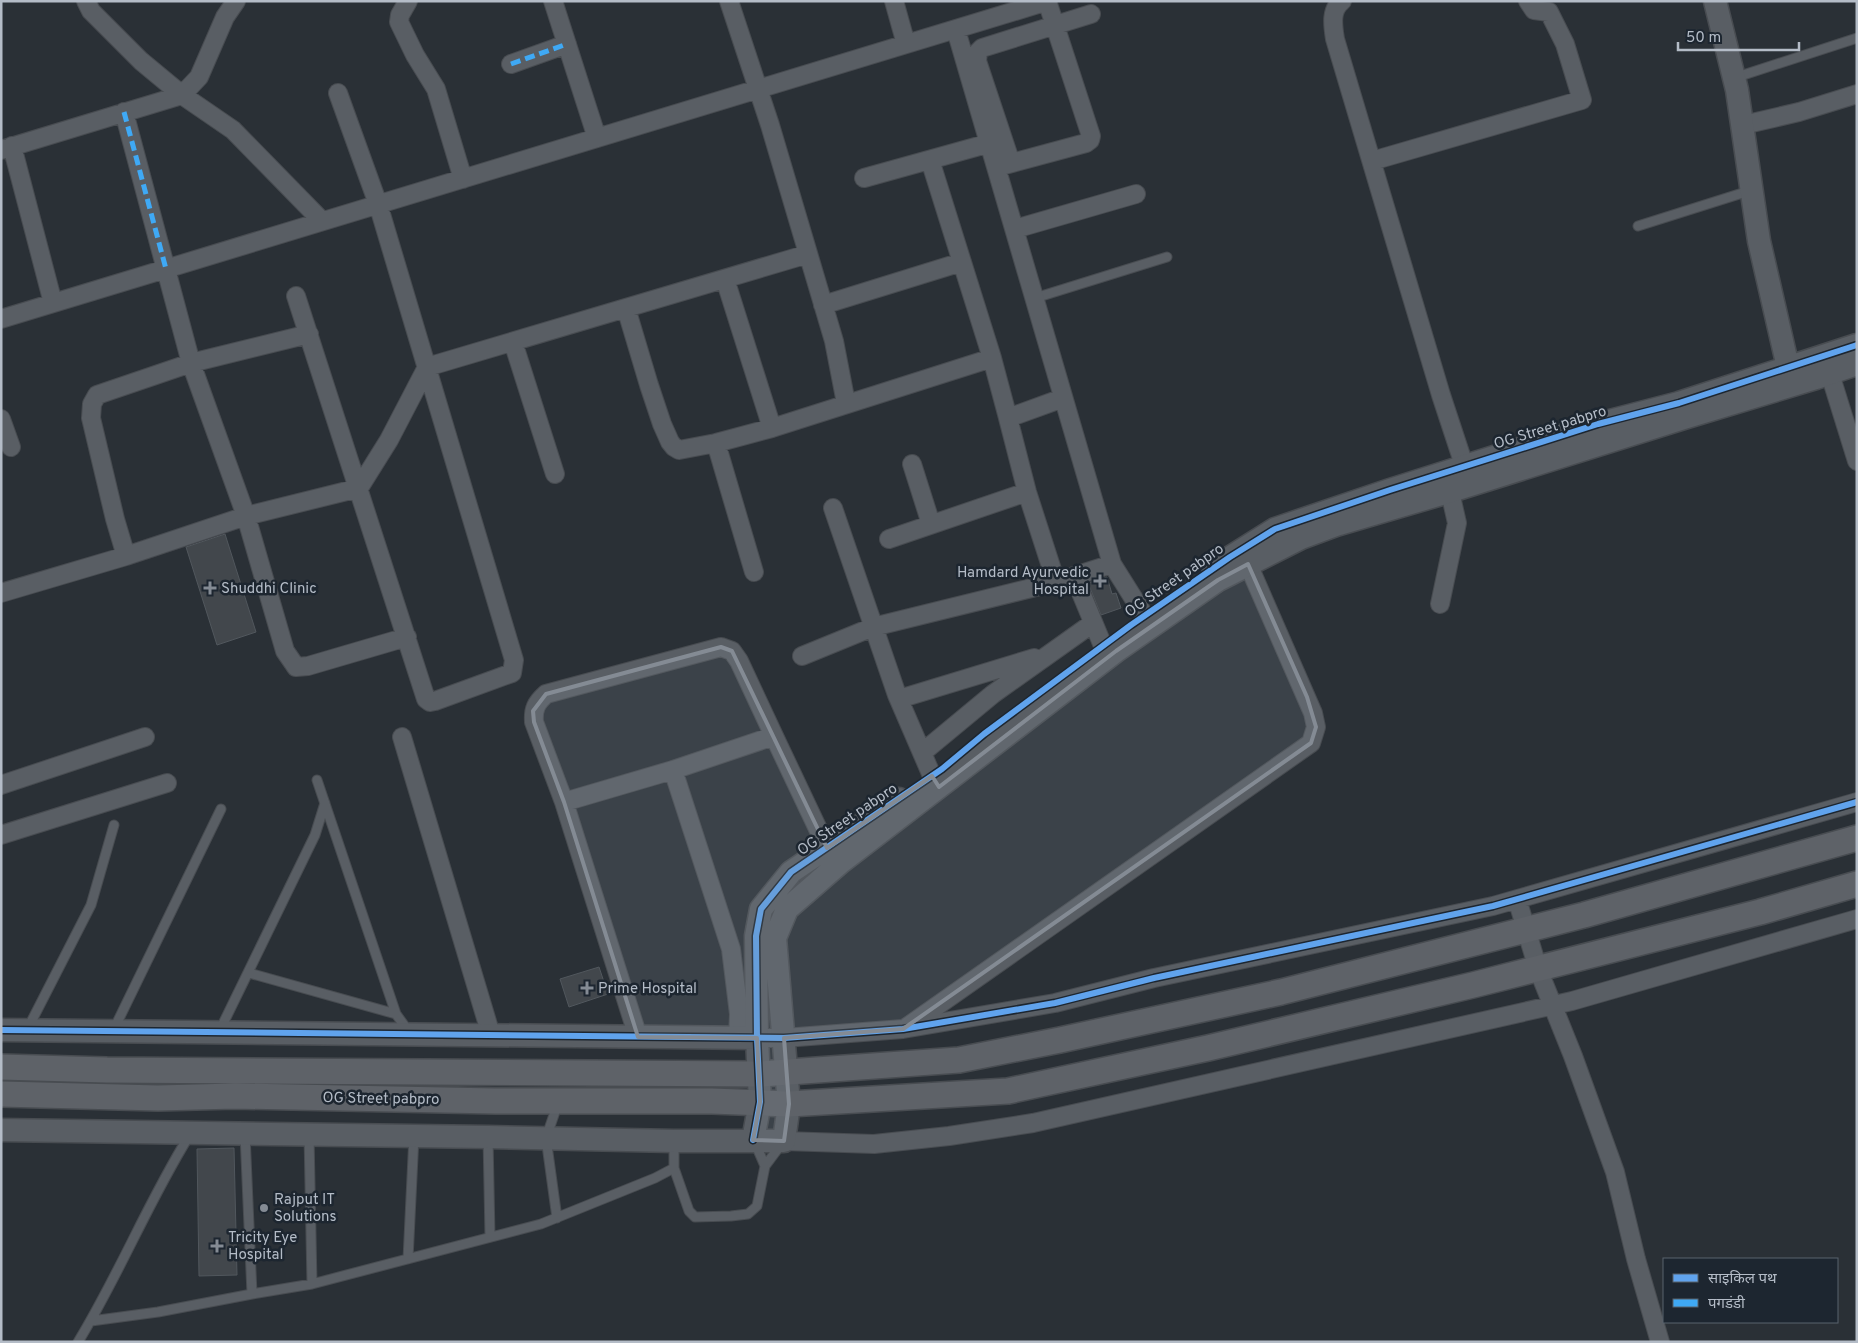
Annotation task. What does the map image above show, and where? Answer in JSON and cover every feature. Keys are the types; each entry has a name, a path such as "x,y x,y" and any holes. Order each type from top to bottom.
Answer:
{"main road":[{"path":"760,1074 959,1060 1070,1038 1281,992 1526,930 1857,838"},
{"path":"790,1104 1008,1091 1208,1048 1538,969 1760,912 1857,884"},
{"name":"OG Street pabpro","path":"1,1067 459,1074 760,1074"},
{"name":"OG Street pabpro","path":"1,1094 158,1098 235,1096 760,1102 790,1104"}],"street":[{"path":"86,1 91,11 141,61 182,95 234,130 322,222"},
{"path":"53,303 7,148 182,95 199,77 225,18 236,1"},
{"path":"408,1 400,15 399,22 415,55 436,89 464,179"},
{"path":"554,1 597,138"},
{"path":"729,1 834,341 846,403"},
{"path":"894,1 906,44"},
{"path":"1,319 1047,1 1091,136 1090,140 1004,165"},
{"path":"1342,1 1338,4 1332,19 1335,39 1427,348 1468,476"},
{"path":"1372,161 1582,100 1565,44 1549,12 1534,10 1528,1"},
{"path":"1715,1 1734,78 1743,125 1759,241 1791,376"},
{"path":"1091,14 982,48 978,52 977,60 1004,165 1015,230 1112,564 1144,615"},
{"path":"956,30 990,143 1004,165"},
{"path":"511,64 567,44"},
{"path":"296,296 426,699 430,702 505,677 512,673 515,666 512,651 378,204 338,93"},
{"path":"1743,125 1799,112 1857,94"},
{"path":"124,112 191,363 246,516 285,651 296,667 308,666 407,637"},
{"path":"864,178 990,143"},
{"path":"930,160 992,358 1028,492 1056,582"},
{"path":"1015,230 1136,194"},
{"path":"1,593 126,556 246,516 358,488 389,440 427,367 808,254"},
{"path":"823,304 962,262"},
{"path":"725,279 772,428"},
{"path":"626,308 649,385 670,442 679,450 716,443 772,428 992,358"},
{"path":"126,556 99,454 92,418 92,404 97,395 191,363 309,334"},
{"path":"513,342 555,474"},
{"name":"OG Street pabpro","path":"1791,376 1857,345"},
{"name":"OG Street pabpro","path":"790,1104 775,938 787,909 935,782 984,734 1144,615 1275,529 1468,476 1598,424 1791,376 1830,374 1857,364"},
{"path":"1830,374 1857,461"},
{"path":"1008,418 1063,398"},
{"path":"1,419 11,447"},
{"path":"716,443 754,572"},
{"path":"912,464 931,524"},
{"name":"OG Street pabpro","path":"760,1102 760,1074 747,1038 756,936 761,908 791,872 935,782 1218,580 1301,538 1336,525 1450,492 1468,476"},
{"path":"889,539 1028,492"},
{"path":"1440,604 1457,523 1450,492"},
{"path":"833,508 899,699 935,782"},
{"path":"802,656 873,627 1056,582 1112,564"},
{"path":"903,1029 1311,742 1316,727 1313,713 1248,564"},
{"path":"1074,576 1103,646"},
{"path":"923,752 993,694 1093,623"},
{"path":"638,1037 564,802 534,722 533,711 546,694 720,647 732,652 740,661 827,848"},
{"path":"899,699 1049,654"},
{"path":"564,802 673,770 774,736"},
{"path":"1,784 145,737"},
{"path":"402,737 491,1035"},
{"path":"673,770 731,949 739,1014 747,1038"},
{"path":"1,835 167,783"},
{"path":"1,1030 784,1038 903,1029 1055,1003 1154,978 1493,906 1857,802"},
{"path":"1517,899 1538,969 1573,1056 1615,1172 1636,1259 1660,1342"},
{"path":"1,1130 546,1138 674,1142 753,1140 874,1144 950,1136 1033,1123 1582,998 1857,919"},
{"path":"753,1140 760,1102"},
{"path":"784,1141 790,1104"}],"lane":[{"path":"1734,78 1857,38"},
{"path":"1638,226 1752,190"},
{"path":"1035,298 1167,257"},
{"path":"317,780 396,1014 410,1034"},
{"path":"219,1032 315,835 325,803"},
{"path":"113,1031 221,809"},
{"path":"26,1030 91,904 114,825"},
{"path":"249,973 396,1014"},
{"path":"557,1218 546,1138 559,1101"},
{"path":"78,1342 164,1176 191,1133"},
{"path":"246,1134 252,1294"},
{"path":"309,1134 312,1284"},
{"path":"408,1259 414,1136"},
{"path":"488,1137 490,1237"},
{"path":"753,1140 766,1166"},
{"path":"674,1142 674,1168 689,1211 696,1217 748,1214 757,1206 766,1166 784,1141"},
{"path":"90,1321 158,1312 312,1284 408,1259 541,1224 655,1178 674,1168"}],"highlighted area":[{"path":"1248,564 1307,697 1316,727 1311,743 903,1029 784,1038 789,1104 784,1141 753,1140 760,1102 757,1038 638,1037 564,802 534,722 533,711 546,694 721,647 732,651 827,848 932,776 939,787 1116,651 1218,580"}],"building":[{"path":"225,534 256,632 217,645 186,547"},
{"path":"1107,577 1112,594 1116,593 1121,608 1101,615 1088,583"},
{"path":"599,967 608,994 569,1007 560,979"},
{"path":"234,1148 237,1275 199,1276 197,1149"}],"marked path":[{"path":"511,64 567,44"},
{"path":"124,112 166,269"}],"cycle path":[{"path":"753,1140 760,1102 756,936 761,909 791,872 942,769 984,734 1131,625 1230,557 1275,529 1390,490 1598,424 1679,403 1857,345"},
{"path":"1,1030 784,1038 903,1029 1055,1003 1154,978 1493,906 1857,802"}],"place":[{"name":"Hamdard Ayurvedic Hospital","path":"1100,581"},
{"name":"Shuddhi Clinic","path":"210,588"},
{"name":"Prime Hospital","path":"587,988"},
{"name":"Rajput IT Solutions","path":"264,1208"},
{"name":"Tricity Eye Hospital","path":"217,1246"}]}
